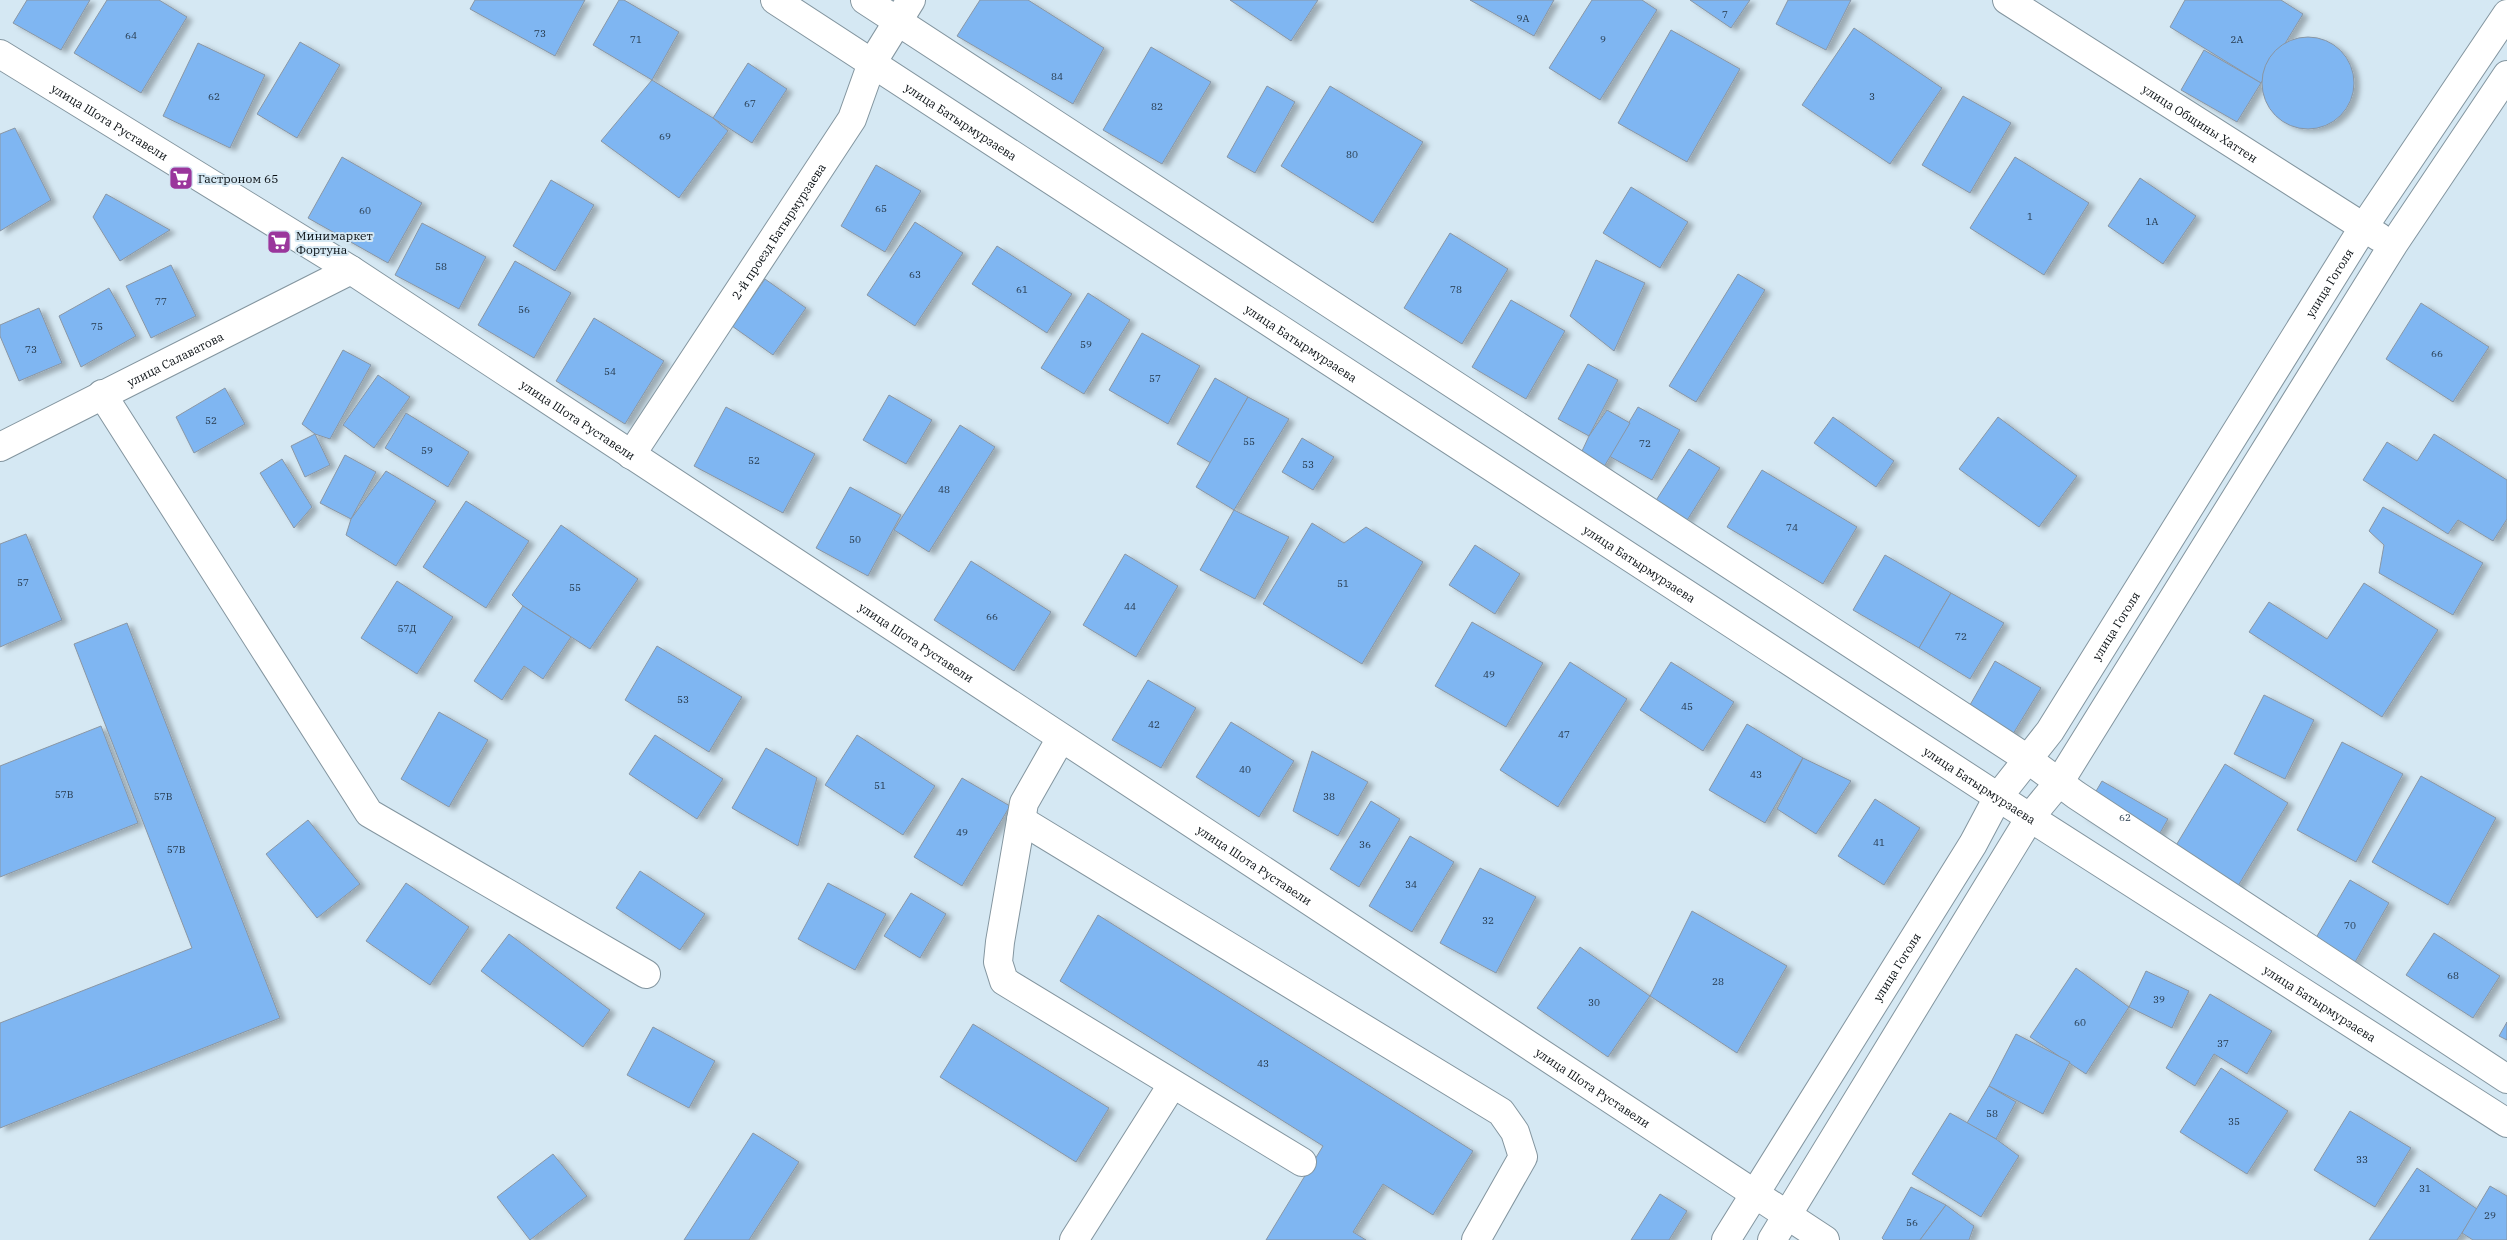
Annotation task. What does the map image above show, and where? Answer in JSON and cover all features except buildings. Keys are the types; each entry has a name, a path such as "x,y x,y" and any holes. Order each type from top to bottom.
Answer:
{"street":[{"name":"улица Батырмурзаева","path":"775,0 1998,797 2031,816 2507,1122"},
{"path":"865,0 904,10 2026,758 2084,800 2507,1079"},
{"name":"улица Общины Хаттен","path":"2007,0 2363,228 2393,245"},
{"name":"2-й проезд Батырмурзаева","path":"631,455 852,119 872,63 904,10"},
{"name":"улица Гоголя","path":"1726,1240 1973,844 1998,797 2026,758 2050,731 2363,228 2507,14"},
{"name":"улица Шота Руставели","path":"0,54 351,270 1825,1240"},
{"path":"1772,1240 2031,816 2060,781 2393,245 2507,74"},
{"name":"улица Салаватова","path":"0,447 351,270"},
{"path":"102,394 369,813 646,974"},
{"path":"1061,738 1024,803 1000,942 998,962 1004,981 1302,1162"},
{"path":"1021,820 1501,1112 1515,1132 1523,1157 1476,1240"},
{"path":"1074,1240 1172,1084"}],"place":[{"name":"Гастроном 65","path":"181,178"},
{"name":"Минимаркет Фортуна","path":"279,242"}]}
